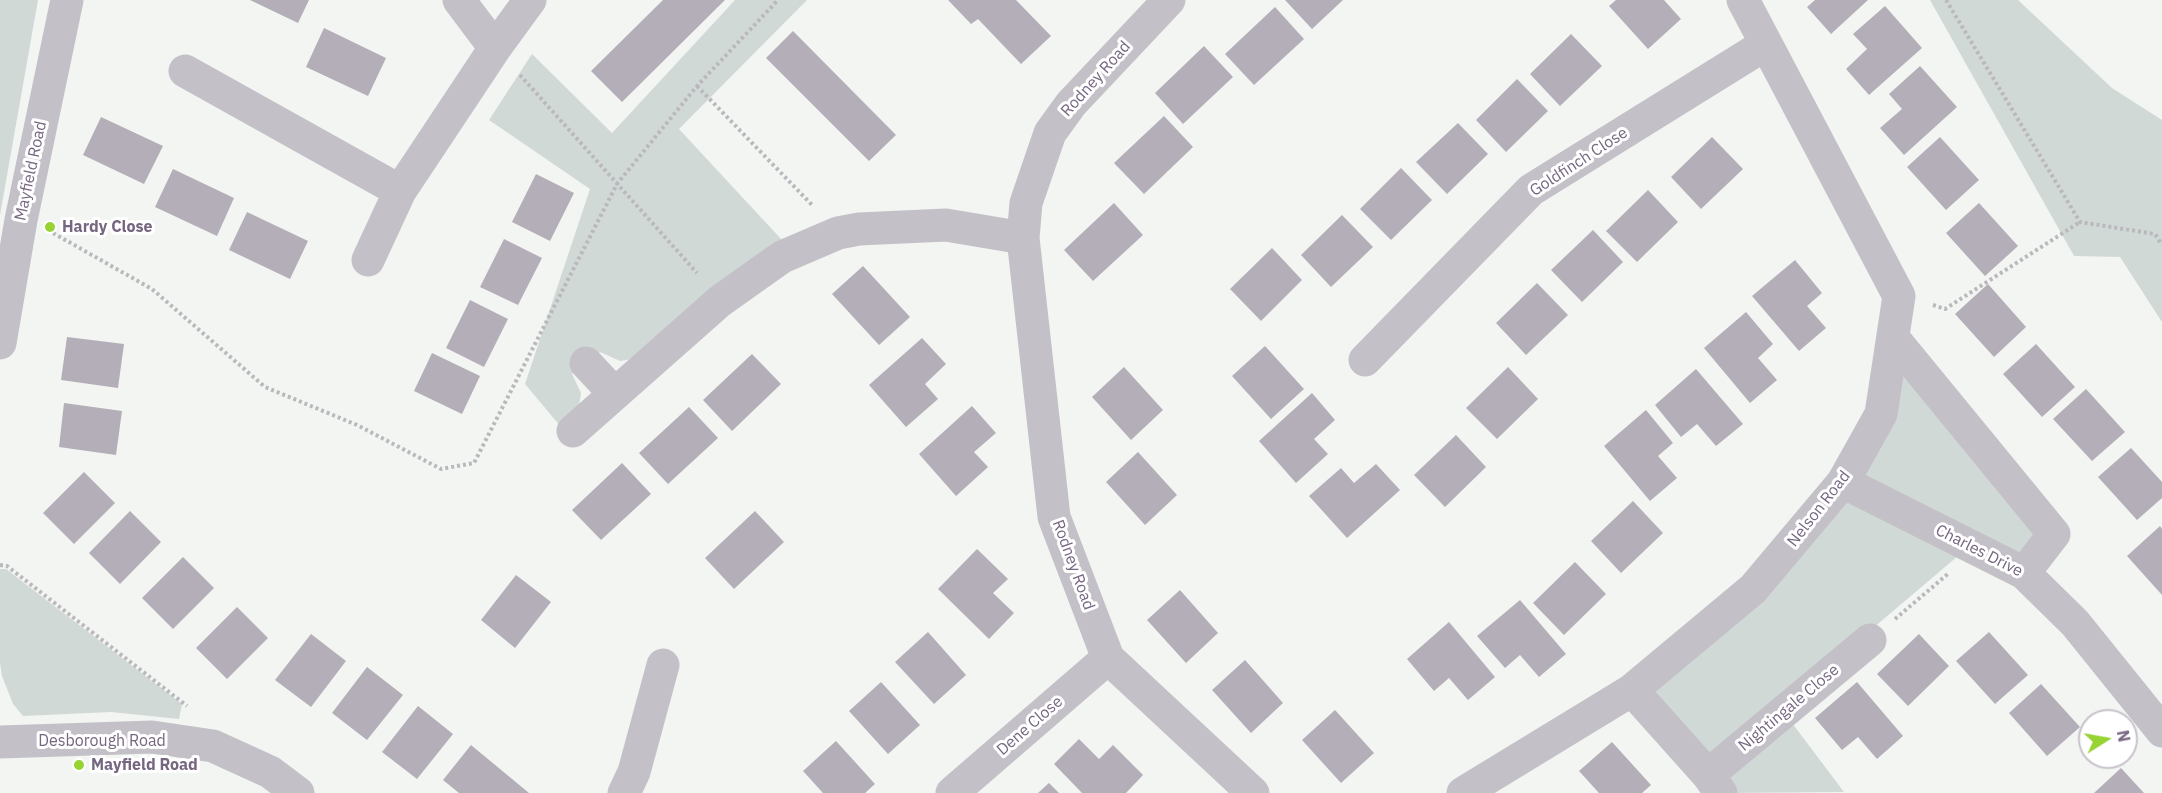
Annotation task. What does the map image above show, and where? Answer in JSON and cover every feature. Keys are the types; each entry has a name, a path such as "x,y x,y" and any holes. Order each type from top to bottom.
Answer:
{"street":[{"name":"Mayfield Road","path":"0,343 3,300 67,0"},
{"path":"459,0 495,48"},
{"path":"368,260 400,191 495,48 530,0"},
{"name":"Rodney Road","path":"1169,0 1071,104 1050,133 1026,203 1023,238 1054,517 1108,658 1253,793"},
{"path":"1743,0 1899,296"},
{"name":"Goldfinch Close","path":"1365,360 1531,190 1766,44"},
{"path":"184,71 400,191"},
{"path":"573,431 720,302 782,257 838,232 946,225 1023,238"},
{"name":"Nelson Road","path":"1463,793 1632,690 1753,589 1843,482 1881,414 1899,296"},
{"path":"1894,339 2054,534 2024,573"},
{"path":"586,363 615,394"},
{"name":"Charles Drive","path":"1843,482 2024,573 2075,623 2162,731"},
{"name":"Nightingale Close","path":"1632,690 1715,784 1870,640"},
{"name":"Dene Close","path":"952,793 1108,658"},
{"path":"624,793 634,772 663,665"},
{"name":"Desborough Road","path":"0,742 152,737 213,746 270,772 298,793"}],"path":[{"path":"21,220 39,225 152,289 265,387 357,425 441,469 474,463 617,184 697,86 778,0"},
{"path":"1947,0 2080,222"},
{"path":"495,48 720,302"},
{"path":"697,86 838,232"},
{"path":"1899,296 1945,309 2080,222 2162,234"},
{"path":"2156,234 2162,245"},
{"path":"1870,640 1977,550"},
{"path":"0,565 7,566 208,723 213,746"}],"shaded area":[{"path":"0,0 38,0 0,215"},
{"path":"735,0 807,0 679,129 782,240 639,358 620,361 600,352 572,374 581,393 578,413 561,427 525,384 590,189 489,120 532,54 612,133"},
{"path":"1930,0 2018,0 2112,88 2162,120 2162,322 2120,257 2074,256"},
{"path":"1897,354 2048,533 2023,565 1852,477"},
{"path":"1845,497 1965,550 1780,707 1844,792 1728,793 1643,691"},
{"path":"0,569 6,569 182,704 179,719 111,712 23,716 13,704 2,676"}],"building":[{"path":"250,0 309,0 298,23"},
{"path":"663,0 725,0 622,102 591,71"},
{"path":"948,0 1016,0 1051,36 1021,64 978,19 971,24"},
{"path":"1285,0 1343,0 1312,29"},
{"path":"1616,0 1664,0 1681,19 1648,49 1609,6"},
{"path":"1815,0 1868,0 1831,34 1807,7"},
{"path":"1885,6 1922,48 1869,95 1846,69 1867,49 1853,34"},
{"path":"1275,7 1304,39 1254,85 1225,54"},
{"path":"324,28 386,58 368,96 306,67"},
{"path":"793,31 896,135 869,161 766,58"},
{"path":"1571,34 1602,66 1560,106 1530,74"},
{"path":"1204,46 1233,77 1183,124 1155,93"},
{"path":"1920,66 1957,107 1904,155 1880,128 1902,109 1889,94"},
{"path":"1517,79 1548,111 1506,152 1476,120"},
{"path":"1164,116 1193,147 1144,194 1114,163"},
{"path":"101,117 163,146 144,184 83,155"},
{"path":"1458,123 1488,154 1447,194 1416,162"},
{"path":"1712,137 1743,169 1701,209 1671,177"},
{"path":"1940,137 1979,180 1946,210 1907,167"},
{"path":"1401,168 1432,200 1391,240 1360,209"},
{"path":"173,169 234,198 217,236 155,207"},
{"path":"536,174 574,193 550,241 512,222"},
{"path":"1648,190 1678,222 1637,262 1606,231"},
{"path":"1114,203 1143,235 1093,281 1064,250"},
{"path":"1979,203 2018,246 1985,276 1946,233"},
{"path":"247,212 308,241 290,279 229,250"},
{"path":"1342,215 1373,247 1331,287 1301,255"},
{"path":"1593,230 1623,262 1582,302 1551,270"},
{"path":"504,239 542,258 518,305 480,287"},
{"path":"1272,248 1302,280 1261,321 1230,289"},
{"path":"1795,260 1822,293 1807,306 1826,328 1799,351 1752,296"},
{"path":"863,266 910,317 879,345 832,294"},
{"path":"1537,283 1568,315 1526,355 1496,323"},
{"path":"1988,284 2026,327 1994,357 1955,314"},
{"path":"470,300 508,319 484,367 446,348"},
{"path":"1746,312 1773,344 1758,358 1777,380 1750,403 1704,348"},
{"path":"67,337 124,344 118,388 61,380"},
{"path":"922,338 946,364 925,384 938,399 906,427 869,385"},
{"path":"2036,344 2075,387 2042,417 2003,374"},
{"path":"1265,346 1304,389 1271,419 1232,376"},
{"path":"432,353 480,376 462,414 414,391"},
{"path":"752,354 781,384 732,431 703,400"},
{"path":"1124,367 1163,410 1131,440 1092,397"},
{"path":"1508,367 1538,399 1497,439 1466,408"},
{"path":"1696,369 1743,424 1716,446 1697,424 1681,437 1655,405"},
{"path":"2086,389 2125,432 2092,461 2053,419"},
{"path":"1312,393 1335,420 1314,439 1328,454 1296,483 1259,441"},
{"path":"64,403 122,411 116,455 59,447"},
{"path":"972,406 996,433 974,452 988,467 956,496 919,454"},
{"path":"689,407 718,438 668,484 639,453"},
{"path":"1646,410 1673,443 1658,456 1677,478 1650,501 1604,446"},
{"path":"1456,435 1486,467 1445,507 1414,475"},
{"path":"2131,448 2162,482 2162,498 2137,520 2098,477"},
{"path":"1138,452 1177,495 1145,525 1106,482"},
{"path":"622,463 651,494 601,540 572,510"},
{"path":"1376,464 1400,490 1347,538 1309,496 1341,468 1354,483"},
{"path":"84,472 115,503 74,544 43,513"},
{"path":"1633,501 1663,533 1621,573 1591,541"},
{"path":"130,511 161,542 120,584 89,553"},
{"path":"755,511 784,542 734,589 705,558"},
{"path":"2160,526 2162,529 2162,595 2127,556"},
{"path":"977,549 1008,579 993,593 1014,613 989,639 938,589"},
{"path":"183,557 214,588 173,629 142,598"},
{"path":"1575,562 1606,594 1564,635 1533,603"},
{"path":"516,575 551,602 515,648 481,620"},
{"path":"1180,590 1218,633 1186,663 1147,620"},
{"path":"1520,600 1566,654 1539,677 1520,655 1505,668 1477,636"},
{"path":"237,607 268,638 227,679 196,648"},
{"path":"1449,622 1495,677 1468,700 1449,678 1434,691 1407,659"},
{"path":"928,632 966,675 934,704 895,662"},
{"path":"1989,632 2028,675 1995,704 1956,661"},
{"path":"311,634 346,661 311,707 275,680"},
{"path":"1919,634 1949,666 1908,706 1877,674"},
{"path":"1245,660 1283,703 1251,733 1212,690"},
{"path":"367,667 403,695 367,740 332,713"},
{"path":"881,682 920,725 888,754 849,711"},
{"path":"1857,682 1903,736 1877,759 1858,737 1842,750 1815,718"},
{"path":"2041,684 2078,725 2078,729 2047,756 2009,713"},
{"path":"418,706 453,734 417,779 382,752"},
{"path":"1335,710 1374,753 1341,783 1302,740"},
{"path":"1079,739 1099,759 1113,745 1143,775 1126,793 1082,793 1054,764"},
{"path":"836,741 875,784 865,793 823,793 803,771"},
{"path":"1612,742 1651,785 1642,793 1599,793 1579,771"},
{"path":"471,745 529,793 459,793 443,780"},
{"path":"2122,769 2144,793 2094,793"},
{"path":"1049,783 1059,793 1038,793"}],"place":[{"name":"Hardy Close","path":"50,227"},
{"name":"Mayfield Road","path":"79,765"}]}
